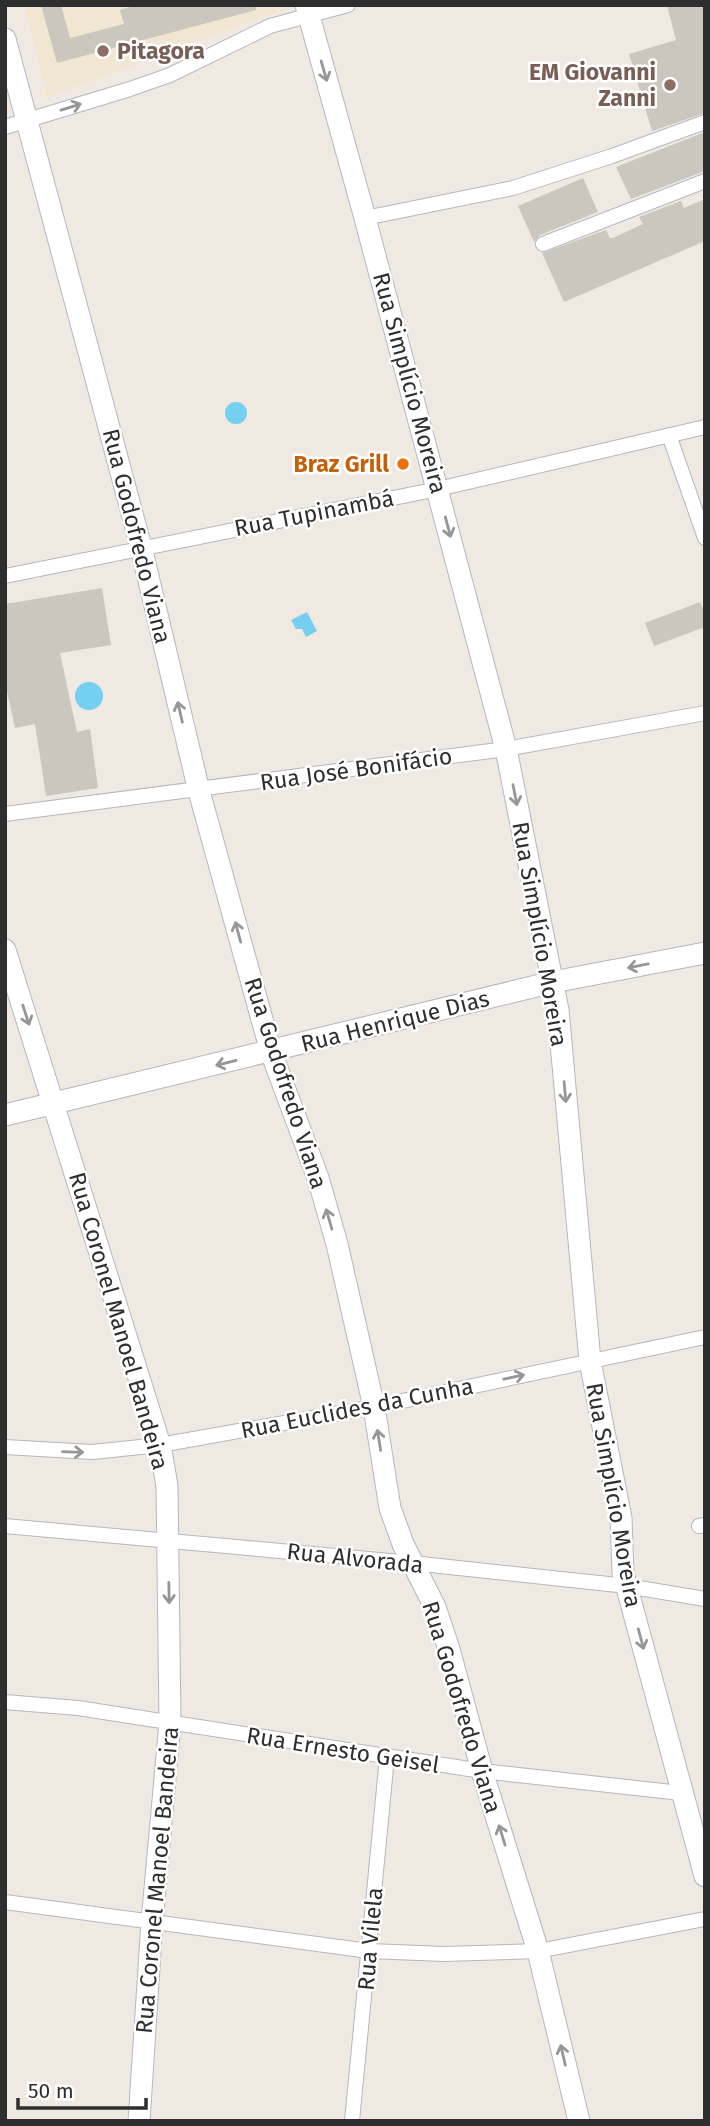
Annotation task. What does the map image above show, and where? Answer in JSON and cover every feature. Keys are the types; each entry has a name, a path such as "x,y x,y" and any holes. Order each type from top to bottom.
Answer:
{"street":[{"path":"5,127 170,75 307,11 348,5"},
{"name":"Rua Simplício Moreira","path":"307,11 365,218 506,749 558,1010 590,1360 621,1518 625,1579 705,1876"},
{"name":"Rua Godofredo Viana","path":"5,39 141,547 199,790 271,1052 318,1178 337,1244 374,1407 390,1508 403,1544 438,1618 538,1951 579,2121"},
{"path":"365,218 513,188 587,165 705,122"},
{"path":"543,244 705,181"},
{"name":"Rua Tupinambá","path":"5,576 438,489 705,427"},
{"path":"669,435 705,538"},
{"name":"Rua José Bonifácio","path":"5,814 506,749 705,713"},
{"name":"Rua Coronel Manoel Bandeira","path":"5,950 160,1446 167,1486 170,1723 152,1922 139,2121"},
{"name":"Rua Henrique Dias","path":"5,1115 553,982 705,953"},
{"name":"Rua Euclides da Cunha","path":"5,1447 92,1452 160,1446 374,1407 705,1337"},
{"name":"Rua Alvorada","path":"5,1526 168,1532 412,1563 625,1579 705,1599"},
{"name":"Rua Ernesto Geisel","path":"5,1702 78,1708 482,1771 681,1793"},
{"name":"Rua Vilela","path":"352,2121 387,1757"},
{"path":"5,1902 369,1951 481,1954 538,1951 705,1919"}],"shaded area":[{"name":"Pitagora","path":"25,5 293,5 293,6 47,97"}],"water":[{"path":"236,402 244,405 247,413 244,421 236,424 228,421 225,413 228,405"},
{"path":"307,612 317,631 306,637 302,629 296,629 291,620"},
{"path":"89,682 99,686 103,696 99,706 89,710 79,706 75,696 79,686"}],"building":[{"path":"41,5 61,5 70,38 124,24 120,10 137,5 255,5 256,10 57,63"},
{"name":"EM Giovanni Zanni","path":"667,5 705,5 705,113 652,131 629,54 676,40"},
{"path":"705,132 705,171 631,199 616,167"},
{"path":"583,178 598,212 540,235 534,242 518,206"},
{"path":"705,199 705,241 564,302 542,253 606,230 610,238 613,238 643,224 639,217 681,201 684,208"},
{"path":"102,588 111,645 60,653 77,732 90,729 98,788 46,796 35,724 15,728 5,682 5,604"},
{"path":"700,602 705,613 705,627 654,646 645,623"}],"place":[{"name":"Pitagora","path":"103,51"},
{"name":"EM Giovanni Zanni","path":"670,85"},
{"name":"Braz Grill","path":"403,464"}]}
